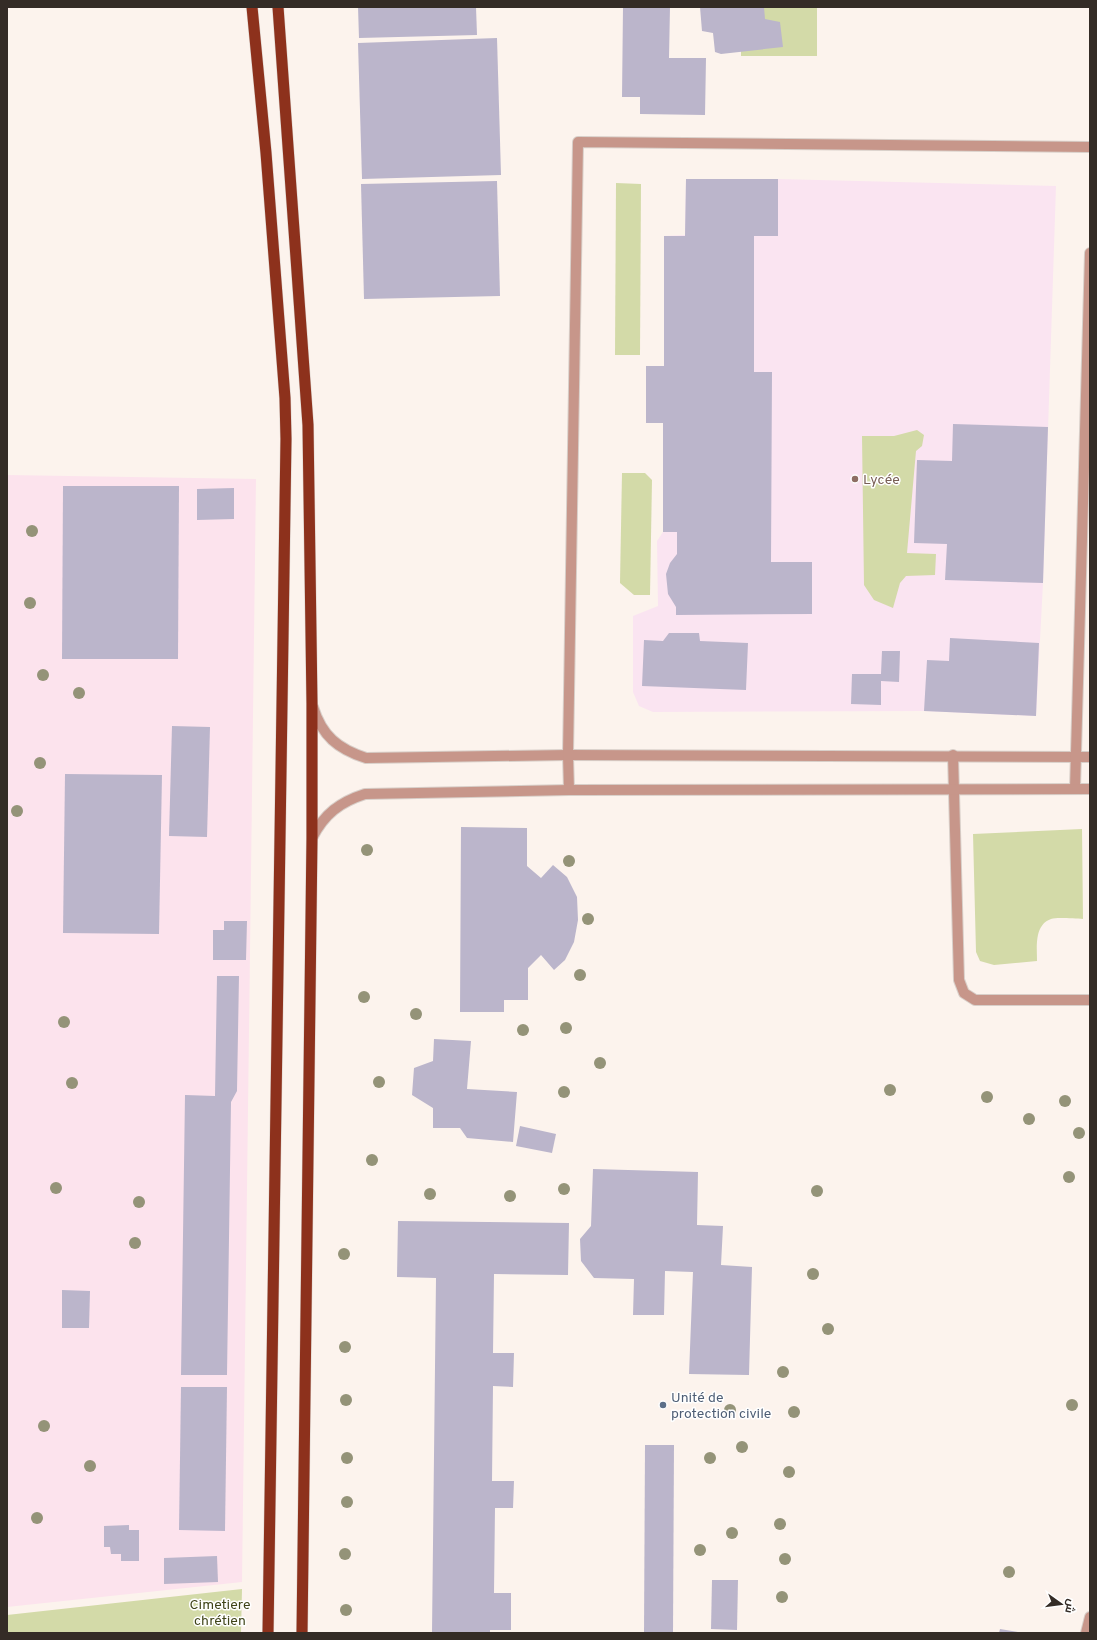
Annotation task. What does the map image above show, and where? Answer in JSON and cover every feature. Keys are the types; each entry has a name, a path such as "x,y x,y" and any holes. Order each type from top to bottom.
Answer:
{"highway":[{"path":"252,7 266,153 285,398 286,439 268,1633"},
{"path":"278,7 308,425 312,703 312,838 302,1633"}],"street":[{"path":"569,790 568,755 578,142 1090,147"},
{"path":"1075,789 1090,253"},
{"path":"312,703 317,718 326,733 336,744 350,753 366,758 568,755 953,755 1090,757"},
{"path":"953,755 959,980 964,993 975,1000 1090,1000"},
{"path":"312,838 318,825 327,814 351,798 365,794 569,790 1090,789"},
{"path":"1086,1633 1090,1617"}],"shaded area":[{"name":"Lycée","path":"686,179 778,179 1056,186 1043,583 1036,716 924,711 653,712 639,706 633,692 633,616 658,606 657,541 663,532 663,423 646,423 646,366 664,366 664,236 685,235"},
{"path":"7,475 256,479 242,1582 7,1607"}],"green space":[{"path":"741,7 817,7 817,56 741,56"},
{"path":"616,183 641,184 640,355 615,355"},
{"path":"917,430 924,435 922,446 916,451 907,553 936,554 935,575 906,576 900,583 893,608 874,600 864,585 862,436 894,436"},
{"path":"622,473 645,473 652,480 650,595 634,595 620,583"},
{"path":"1082,829 1083,919 1054,918 1046,922 1039,931 1037,961 994,965 980,961 976,952 973,834"},
{"name":"Cimetiere chrétien","path":"242,1589 241,1633 7,1633 7,1615"}],"building":[{"path":"358,7 476,7 477,35 359,38"},
{"path":"623,7 670,7 669,58 706,58 705,115 640,114 640,97 622,97"},
{"path":"700,7 764,7 765,19 780,22 783,47 721,54 715,52 713,33 702,31"},
{"path":"497,38 501,175 362,179 358,43"},
{"path":"686,179 778,179 778,236 754,236 754,372 772,372 771,562 812,562 812,614 676,615 676,607 668,594 666,574 670,563 677,554 677,532 663,532 663,423 646,423 646,366 664,366 664,236 685,236"},
{"path":"497,181 500,296 364,299 361,184"},
{"path":"953,424 1048,427 1043,583 945,580 947,544 914,543 917,460 952,461"},
{"path":"63,486 179,486 178,659 62,659"},
{"path":"234,488 234,519 197,520 197,489"},
{"path":"669,633 699,633 700,641 748,643 746,690 642,686 644,640 663,641"},
{"path":"950,638 1039,643 1036,716 924,711 927,660 949,661"},
{"path":"882,651 900,651 899,682 881,681 881,705 851,704 852,674 881,674"},
{"path":"172,726 210,727 207,837 169,836"},
{"path":"65,774 162,775 159,934 63,933"},
{"path":"461,827 527,828 527,866 541,878 553,865 567,877 577,897 578,920 574,942 565,960 554,970 541,955 528,968 528,1000 504,1000 504,1012 460,1012"},
{"path":"224,921 247,921 246,960 213,960 213,930 224,930"},
{"path":"217,976 239,976 237,1091 231,1102 227,1375 181,1375 185,1095 215,1096"},
{"path":"434,1039 471,1041 467,1089 517,1092 513,1142 467,1138 460,1128 433,1128 433,1108 412,1095 414,1068 433,1061"},
{"path":"520,1126 556,1134 552,1153 516,1146"},
{"path":"593,1169 698,1172 697,1225 723,1226 721,1265 752,1267 749,1375 689,1374 693,1272 665,1271 664,1315 633,1315 634,1279 594,1278 581,1261 580,1239 591,1226"},
{"path":"398,1221 569,1223 568,1275 494,1274 493,1353 514,1353 513,1387 493,1386 492,1481 514,1481 513,1508 495,1508 494,1593 511,1593 511,1630 490,1630 490,1633 432,1633 436,1278 397,1277"},
{"path":"62,1290 90,1291 89,1328 62,1328"},
{"path":"181,1387 227,1387 225,1531 179,1530"},
{"path":"645,1445 674,1445 673,1633 644,1633"},
{"path":"129,1525 129,1530 139,1530 139,1561 121,1561 121,1554 111,1554 110,1547 104,1547 104,1526"},
{"path":"217,1556 218,1582 164,1584 164,1558"},
{"path":"712,1580 738,1580 737,1630 711,1629"},
{"path":"1000,1629 1018,1632 999,1633"}],"place":[{"name":"Lycée","path":"855,479"},
{"name":"Unité de protection civile","path":"663,1405"}]}
